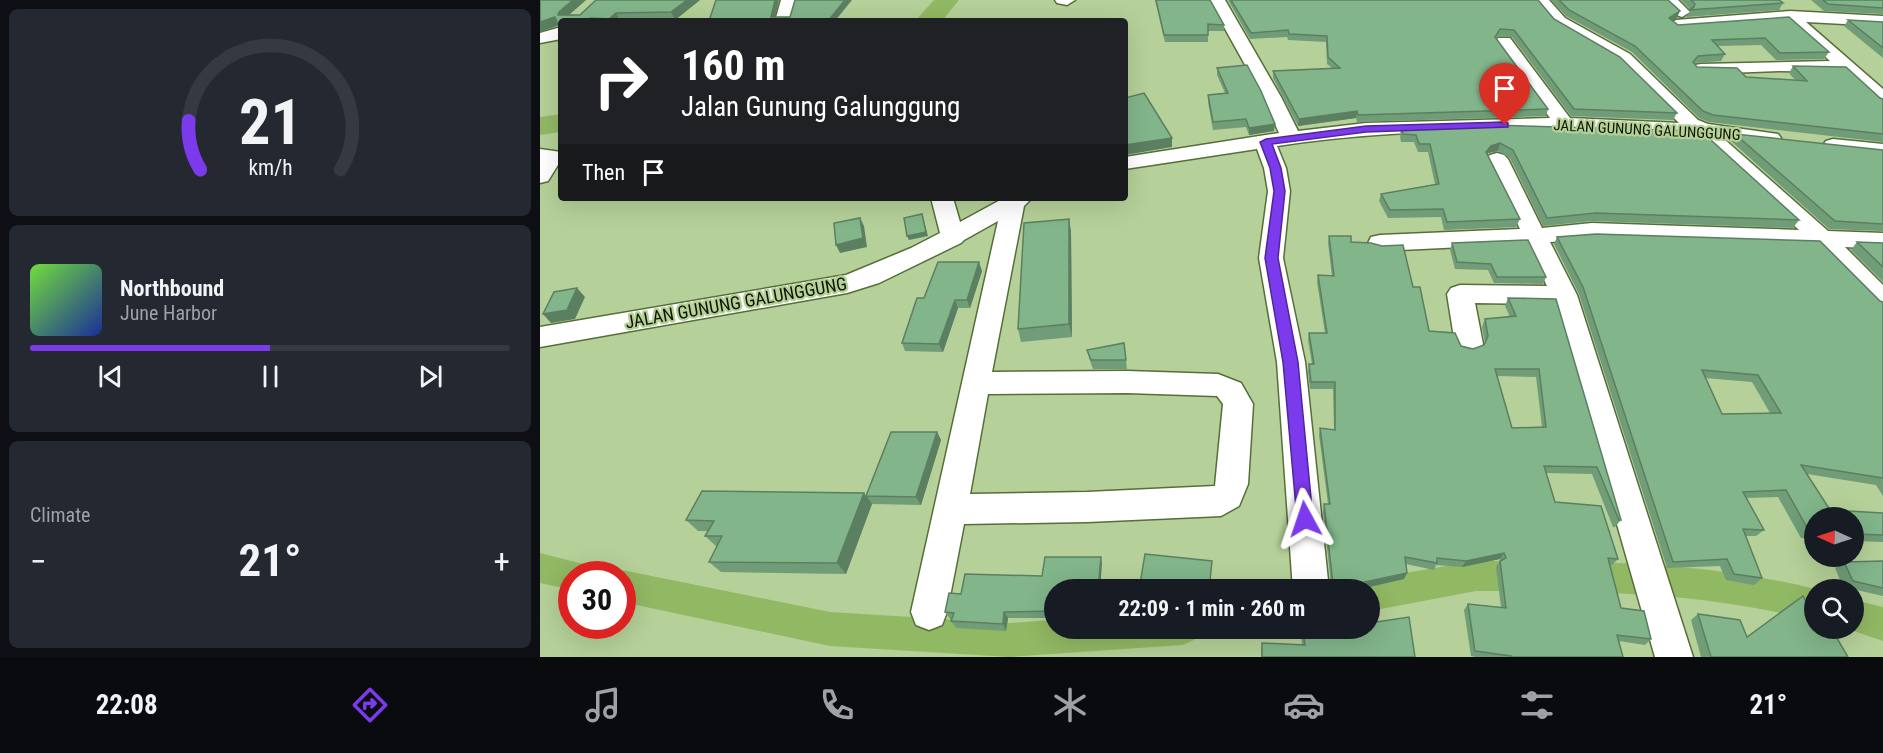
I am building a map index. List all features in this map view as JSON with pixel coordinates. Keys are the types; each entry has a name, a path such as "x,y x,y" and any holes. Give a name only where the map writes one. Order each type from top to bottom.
{"street":[{"path":"784,18 789,0"},
{"path":"1217,0 1272,97 1278,140 1275,168 1279,191 1271,258 1291,362 1310,579"},
{"path":"1541,0 1559,21 1624,58 1691,124 1703,130 1821,238 1883,301"},
{"path":"1669,0 1679,18 1781,8 1883,21"},
{"path":"1781,8 1883,99"},
{"path":"540,38 553,37 558,34"},
{"path":"1504,42 1564,124"},
{"path":"1701,69 1849,67"},
{"name":"JALAN GUNUNG GALUNGGUNG","path":"1128,163 1366,129 1564,124 1703,130 1796,141"},
{"path":"1819,143 1883,150"},
{"path":"540,155 553,156 540,176"},
{"path":"1497,159 1564,295 1674,657"},
{"path":"943,201 953,238"},
{"name":"JALAN GUNUNG GALUNGGUNG","path":"540,337 828,289 870,277 953,238 1015,201"},
{"path":"929,612 976,383 1017,201"},
{"path":"1380,243 1592,231 1883,241"},
{"path":"1469,344 1458,295 1564,295"},
{"path":"951,509 1087,507 1221,501 1232,484 1238,404 1235,394 1229,388 1218,384 1127,382 976,383"}],"building":[{"path":"540,0 573,0 558,15 580,15 596,0 687,0 671,12 616,13 610,18 558,18 558,24 555,17 540,22"},
{"path":"716,0 775,0 771,17 790,17 795,0 845,0 830,18 710,18"},
{"path":"1156,0 1210,0 1224,25 1208,24 1208,35 1164,35"},
{"path":"1231,0 1538,0 1554,19 1620,57 1677,113 1574,109 1514,30 1500,29 1495,37 1548,109 1358,115 1357,111 1299,119 1273,71 1340,68 1328,57 1327,36 1289,34 1288,30 1251,33"},
{"path":"1559,0 1668,0 1680,11 1669,18 1678,25 1789,17 1829,52 1780,53 1765,38 1712,40 1725,54 1698,56 1693,62 1697,67 1737,68 1746,77 1807,81 1793,66 1846,67 1883,99 1883,134 1713,115 1703,111 1635,46 1569,10"},
{"path":"1691,0 1779,0 1783,3 1689,10 1695,4"},
{"path":"1823,0 1883,0 1883,8 1828,4"},
{"path":"1848,20 1883,22 1883,48"},
{"path":"1247,65 1275,124 1249,128 1246,119 1213,122 1208,95 1228,93 1217,68"},
{"path":"1144,93 1172,138 1128,145 1128,97"},
{"path":"1489,125 1701,131 1799,220 1596,213 1547,218 1513,150 1500,143 1491,146 1486,152 1520,219 1447,222 1443,209 1390,210 1381,194 1439,184 1430,144 1419,144 1416,135 1403,134 1401,128"},
{"path":"1735,134 1883,150 1883,224 1835,221"},
{"path":"922,214 926,232 907,236 904,218"},
{"path":"860,218 863,238 836,245 834,223"},
{"path":"1069,219 1069,324 1018,329 1024,223"},
{"path":"1596,234 1820,241 1883,302 1883,478 1801,465 1828,507 1804,507 1804,522 1786,490 1743,492 1764,530 1743,529 1762,578 1734,574 1727,559 1673,562 1583,287 1557,237","holes":["1702,370 1758,375 1781,413 1722,414"]},
{"path":"1329,236 1351,236 1351,242 1382,246 1403,245 1413,287 1420,287 1429,331 1455,333 1461,346 1473,349 1484,345 1488,336 1485,319 1516,316 1508,298 1556,299 1621,520 1619,520 1597,467 1544,466 1555,502 1601,506 1618,559 1608,558 1621,608 1644,611 1651,639 1617,635 1623,657 1511,657 1475,651 1468,604 1506,608 1500,561 1506,558 1504,553 1466,561 1437,558 1437,563 1405,557 1407,573 1379,579 1332,579 1324,504 1330,504 1320,428 1335,430 1335,382 1311,382 1309,364 1314,364 1309,333 1327,333 1318,275 1334,276","holes":["1495,369 1539,369 1546,427 1512,428"]},
{"path":"1528,240 1546,277 1497,277 1491,264 1457,262 1452,243"},
{"path":"1857,242 1883,243 1883,267"},
{"path":"938,262 979,262 967,300 955,300 939,344 902,343 917,298 924,298"},
{"path":"577,288 567,310 543,314 554,292"},
{"path":"1124,343 1126,360 1091,360 1087,350"},
{"path":"891,432 937,432 916,497 866,496"},
{"path":"702,491 864,493 837,563 709,562 722,536 705,536 714,521 686,520"},
{"path":"1864,512 1883,513 1883,535 1864,534"},
{"path":"1145,554 1212,561 1210,579 1141,579"},
{"path":"1045,557 1101,557 1099,579 1044,579 1044,611 1004,612 1003,624 951,621 954,613 945,612 949,593 961,594 965,574 1042,576"},
{"path":"1864,561 1883,561 1883,588 1864,584 1864,579 1852,579 1846,567 1864,567"},
{"path":"1803,596 1804,639 1837,639 1848,657 1711,657 1698,614 1740,620 1747,637"},
{"path":"1409,617 1415,657 1262,657 1262,643 1305,645 1304,639 1380,639 1380,621"}],"waterway":[{"path":"931,18 947,0"},
{"path":"540,126 558,123"},
{"path":"540,568 558,572"},
{"path":"1380,593 1476,576 1530,576"},
{"path":"1580,577 1639,579 1728,587 1804,602"},
{"path":"636,589 830,629 1009,640 1044,638"},
{"path":"1864,619 1883,624"}],"route":[{"path":"1305,519 1291,362 1271,258 1279,191 1275,168 1266,142 1328,132 1366,129 1505,125"}]}
